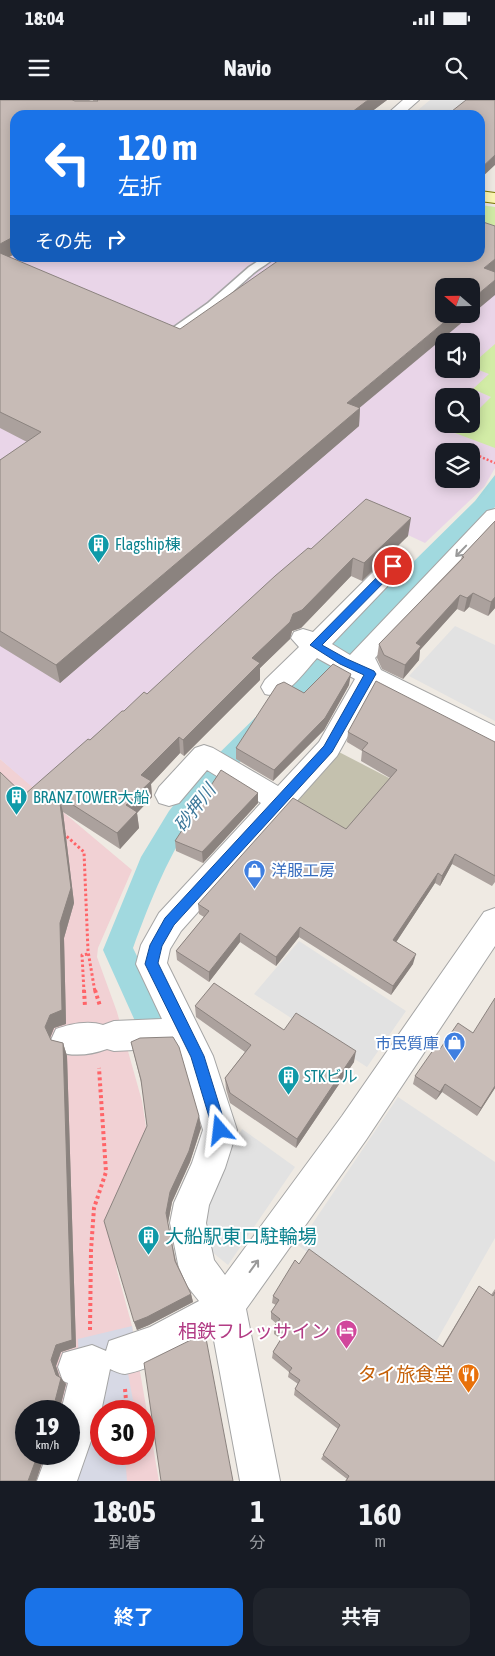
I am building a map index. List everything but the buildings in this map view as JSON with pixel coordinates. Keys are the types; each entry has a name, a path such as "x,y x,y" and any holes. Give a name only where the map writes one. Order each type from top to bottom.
{"street":[{"path":"399,110 412,100"},
{"path":"370,674 362,656 495,516"},
{"path":"274,687 321,649 393,566"},
{"path":"321,649 495,738"},
{"path":"260,1481 213,1314 197,1269 188,1223 192,1203 208,1168 220,1130 197,1056 151,964 156,945 170,922 328,749 370,674"},
{"path":"169,795 204,755 280,801"},
{"path":"80,1415 108,1358 213,1314 354,1128 495,921"},
{"path":"100,1042 186,1033"},
{"path":"57,1481 63,1465"}],"lane":[{"path":"178,329 212,305 252,268 262,262"}],"path":[{"path":"480,456 495,463"},
{"path":"56,827 84,852 90,962 100,1042 106,1172 94,1208 91,1250 108,1358"}],"shaded area":[{"path":"430,100 474,100 462,110 418,110"},
{"path":"0,175 10,179 10,262 485,262 485,206 495,207 495,468 484,487 425,543 361,513 39,793 0,759"},
{"path":"455,626 495,645 495,721 409,676"},
{"path":"337,751 393,780 348,832 293,801"},
{"path":"0,759 132,870 98,948 97,957 117,1012 142,1101 147,1134 113,1240 117,1271 132,1326 145,1400 90,1400 90,1465 155,1465 155,1458 159,1481 0,1481"},
{"path":"299,941 406,1011 367,1067 254,994"},
{"path":"398,1097 495,1162 495,1238 433,1347 298,1245"},
{"path":"242,1129 295,1167 228,1265 206,1247 197,1205"},
{"path":"132,1326 138,1363 127,1368 133,1400 90,1400 90,1465 126,1465 127,1481 39,1481 46,1465 80,1465 80,1400 71,1400 79,1369 78,1339"}],"green space":[{"path":"485,206 495,207 495,238 485,235"},
{"path":"495,344 495,448 455,433 480,433 480,408 491,397 480,392 480,388 474,388 489,374 480,370 480,357"}],"water":[{"name":"砂押川","path":"495,475 495,507 364,641 241,761 212,794 188,827 162,877 133,948 168,1019 135,1021 103,950 141,857 169,811 198,774 475,501"}],"place":[{"name":"Flagship棟","path":"99,563"},
{"name":"BRANZ TOWER大船","path":"17,816"},
{"name":"洋服工房","path":"255,889"},
{"name":"市民質庫","path":"455,1062"},
{"name":"STKビル","path":"288,1095"},
{"name":"大船駅東口駐輪場","path":"149,1255"},
{"name":"相鉄フレッサイン","path":"346,1350"},
{"name":"タイ旅食堂","path":"469,1393"}],"route":[{"path":"220,1130 197,1056 151,964 156,945 170,922 328,749 370,674 343,662 316,645 393,566"}]}
